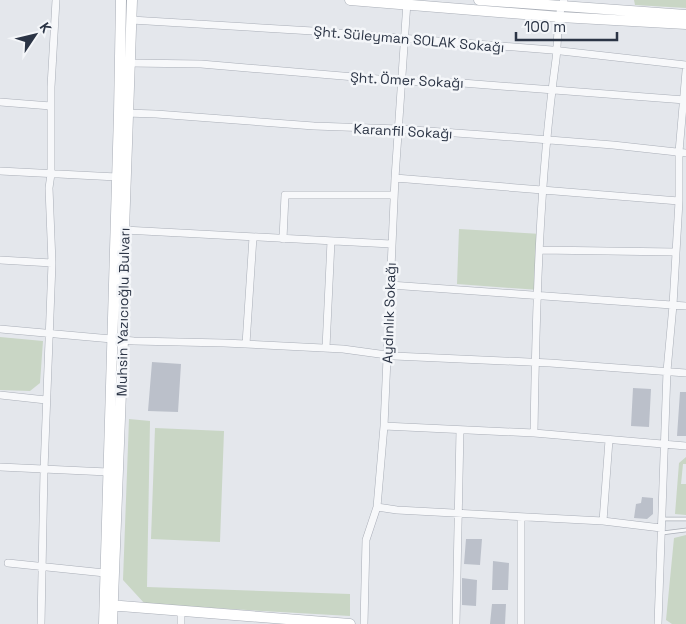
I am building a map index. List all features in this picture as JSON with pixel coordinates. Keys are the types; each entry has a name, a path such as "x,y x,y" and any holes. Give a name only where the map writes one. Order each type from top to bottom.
{"main road":[{"name":"Muhsin Yazıcıoğlu Bulvarı","path":"104,624 109,605 123,340 124,113 121,0"},
{"name":"Muhsin Yazıcıoğlu Bulvarı","path":"112,624 104,572 117,177 130,63 132,0"},
{"path":"350,0 686,15"},
{"path":"485,0 686,24"},
{"path":"109,605 181,611 260,621 350,624"}],"street":[{"path":"41,624 48,333 52,263 49,188 56,0"},
{"name":"Aydınlık Sokağı","path":"364,624 366,540 377,507 384,426 391,244 407,2"},
{"path":"534,433 538,295 546,140 562,8"},
{"name":"Şht. Süleyman SOLAK Sokağı","path":"131,20 323,32 557,51 686,65"},
{"name":"Şht. Ömer Sokağı","path":"130,63 201,64 402,81 685,100"},
{"path":"658,624 667,371 683,153 686,71"},
{"path":"0,102 51,106"},
{"name":"Karanfil Sokağı","path":"124,113 314,126 399,129 683,153"},
{"path":"0,171 117,177"},
{"path":"395,178 679,201"},
{"path":"283,239 285,195 394,195"},
{"path":"124,230 391,244"},
{"path":"246,344 253,237"},
{"path":"326,348 331,241"},
{"path":"540,250 675,252"},
{"path":"0,260 52,263"},
{"path":"390,285 686,306"},
{"path":"0,329 123,340 326,348 388,354 686,373"},
{"path":"0,395 46,400"},
{"path":"384,426 534,433 686,446"},
{"path":"456,624 460,430"},
{"path":"603,521 609,440"},
{"path":"0,467 108,472"},
{"path":"377,507 457,514 603,521 661,530"},
{"path":"521,517 521,624"},
{"path":"8,563 104,572"},
{"path":"181,611 181,624"}],"lane":[{"path":"662,519 686,519"},
{"path":"661,530 686,530"}],"green space":[{"path":"634,0 686,0 686,8 635,5"},
{"path":"459,229 541,234 539,290 457,284"},
{"path":"0,337 43,341 40,383 30,391 0,390"},
{"path":"129,419 150,421 147,587 350,594 350,616 145,604 123,580"},
{"path":"155,428 224,431 220,542 151,539"},
{"path":"686,457 686,464 683,464 681,484 686,484 686,515 675,514 679,463"},
{"path":"686,535 686,624 672,624 666,620 674,538"}],"building":[{"path":"152,362 181,364 178,412 148,411"},
{"path":"633,388 651,389 649,427 631,426"},
{"path":"680,392 686,392 686,436 677,436"},
{"path":"642,497 653,498 653,514 647,519 634,518 636,504 641,503"},
{"path":"466,539 482,539 480,565 464,564"},
{"path":"493,561 509,563 508,590 492,590"},
{"path":"462,578 477,580 476,606 462,605"},
{"path":"492,604 506,604 505,624 490,624"}]}
